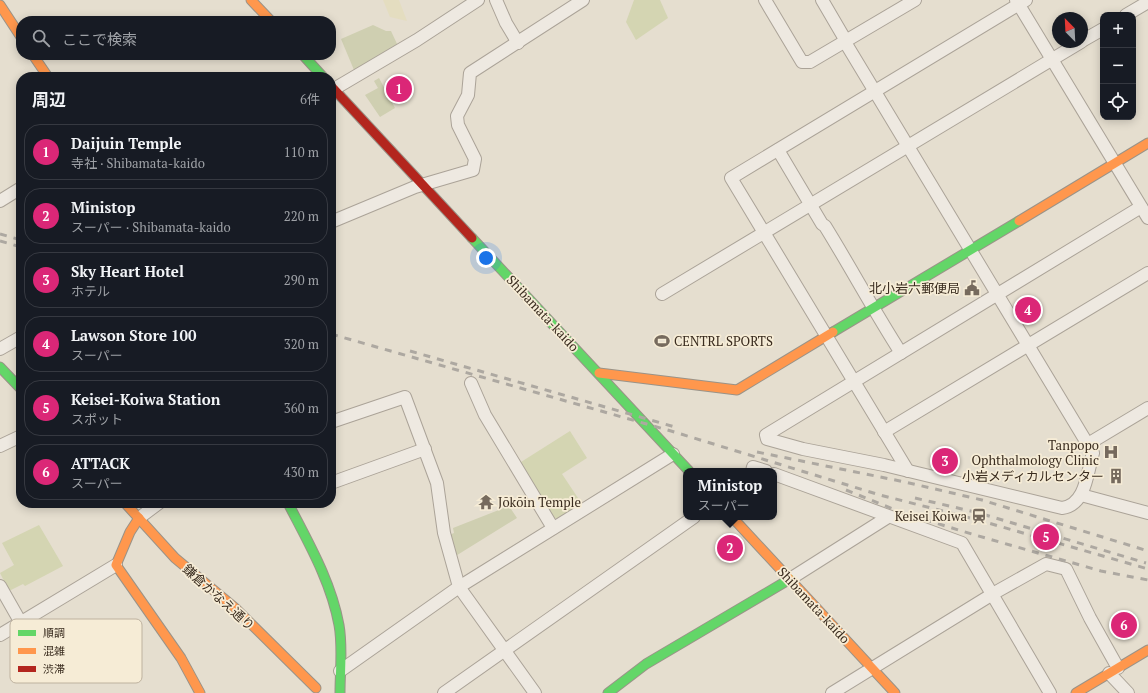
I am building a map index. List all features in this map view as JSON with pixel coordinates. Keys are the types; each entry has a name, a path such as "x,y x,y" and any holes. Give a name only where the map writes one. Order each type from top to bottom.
{"street":[{"path":"251,0 266,16"},
{"path":"336,85 417,40 478,0"},
{"path":"496,0 506,23 518,43"},
{"path":"336,220 423,185 473,170 475,159 458,125 457,116 468,96 470,73 583,0"},
{"path":"765,0 802,62 810,62 915,0"},
{"path":"822,0 907,146 997,295 1027,346 1093,453 1081,496 1071,506 1056,508 908,471 803,449 767,438 766,435 997,295 1141,207"},
{"path":"908,471 731,178 1020,1 1052,60 1148,218"},
{"path":"1131,12 1148,2"},
{"path":"0,5 16,29"},
{"path":"1088,38 1100,31"},
{"path":"662,294 1072,48"},
{"path":"36,60 45,72"},
{"path":"307,60 318,72"},
{"name":"Shibamata-kaido","path":"336,91 686,468"},
{"path":"599,373 738,390 1148,143"},
{"path":"778,150 810,205 840,250 873,309 901,353"},
{"path":"0,201 16,192"},
{"path":"884,432 1148,273"},
{"path":"0,350 16,340"},
{"path":"0,366 16,384"},
{"path":"471,383 485,415 553,528"},
{"path":"336,420 406,397 437,483 444,533 459,587 504,652 535,693"},
{"path":"1088,444 1148,408"},
{"path":"0,446 16,438"},
{"path":"336,481 425,449"},
{"path":"307,693 324,683 459,587 674,454"},
{"path":"777,475 962,543 1050,693"},
{"path":"1081,496 1148,513"},
{"name":"鎌倉かなえ通り","path":"129,508 175,558 236,608 272,646 324,683"},
{"path":"28,619 116,565 130,532 138,518 152,508"},
{"path":"290,508 332,596 339,625 340,693"},
{"path":"608,693 646,664 790,579 888,517"},
{"path":"444,693 690,520"},
{"name":"Shibamata-kaido","path":"735,520 895,693"},
{"path":"832,693 1046,564 1066,569 1114,671 1128,693"},
{"path":"116,565 181,658 200,693"},
{"path":"0,586 19,619"},
{"path":"0,635 10,629"},
{"path":"1076,693 1148,650"}],"shaded area":[{"path":"383,0 399,0 407,21 390,17"}],"green space":[{"path":"634,0 660,0 668,18 636,40 626,22"},
{"path":"373,25 386,31 391,31 398,46 354,70 341,39"},
{"path":"379,78 395,108 380,117 365,95 378,88 374,81"},
{"path":"570,431 587,458 562,474 582,504 558,519 552,517 521,465 521,462"},
{"path":"509,506 517,518 454,557 449,535 454,533 453,528"},
{"path":"39,525 63,566 25,586 23,584 9,591 0,573 14,565 2,543"}],"railway":[{"path":"0,234 16,239"},
{"path":"0,241 16,246"},
{"path":"336,335 671,431 880,495 978,520 1148,569"},
{"path":"410,351 675,427"},
{"path":"757,452 905,482 982,500 1148,551"},
{"path":"846,490 903,513 975,535 1101,571 1148,580"},
{"path":"915,498 979,513 1146,563"}],"traffic: fast":[{"path":"308,60 318,72"},
{"path":"833,332 1019,221"},
{"path":"472,238 686,468"},
{"path":"0,367 16,384"},
{"path":"291,508 325,577 335,609 341,642 340,693"},
{"path":"608,693 646,664 790,579"}],"traffic: slow":[{"path":"251,0 266,16"},
{"path":"0,5 16,29"},
{"path":"36,60 45,72"},
{"path":"1019,221 1148,143"},
{"path":"599,373 737,390 833,332"},
{"path":"130,508 175,558 235,608 316,688"},
{"path":"139,518 130,532 116,565 181,658 200,693"},
{"path":"735,520 895,693"},
{"path":"1076,693 1148,650"}],"traffic: jam":[{"path":"336,91 472,238"}],"place":[{"name":"Daijuin Temple","path":"399,89"},
{"name":"北小岩六郵便局","path":"972,288"},
{"name":"Lawson Store 100","path":"1028,310"},
{"name":"CENTRL SPORTS","path":"662,341"},
{"name":"Tanpopo Ophthalmology Clinic","path":"1111,452"},
{"name":"Sky Heart Hotel","path":"945,461"},
{"name":"小岩メディカルセンター","path":"1116,476"},
{"name":"Jōkōin Temple","path":"486,502"},
{"name":"Keisei Koiwa","path":"979,516"},
{"name":"Keisei-Koiwa Station","path":"1046,537"},
{"name":"Ministop","path":"730,548"},
{"name":"ATTACK","path":"1124,625"}]}
